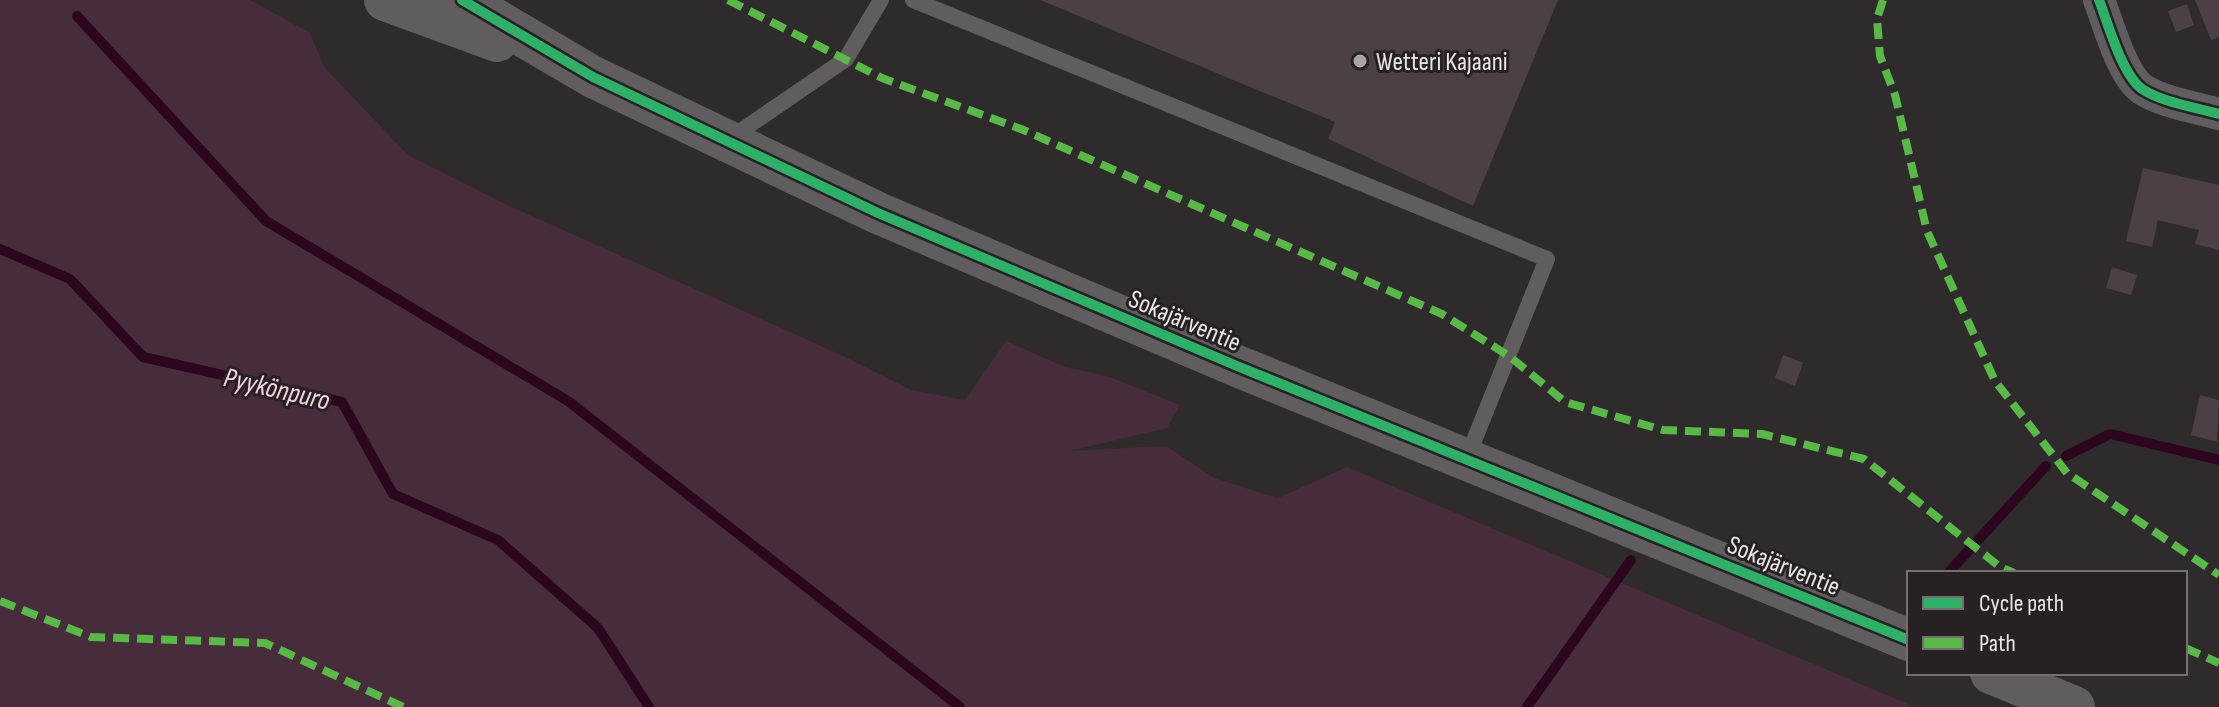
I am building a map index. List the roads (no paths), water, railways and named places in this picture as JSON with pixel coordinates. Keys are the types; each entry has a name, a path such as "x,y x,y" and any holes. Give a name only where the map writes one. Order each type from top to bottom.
{"street":[{"name":"Sokajärventie","path":"385,0 593,77"},
{"name":"Sokajärventie","path":"462,0 593,77 892,219 1237,366 1907,639"},
{"path":"2099,0 2124,65 2139,87 2160,98 2219,114"},
{"path":"1996,675 2074,707"}],"lane":[{"path":"725,141 846,59 881,0"},
{"path":"913,0 1547,259 1467,459"}],"waterway":[{"path":"77,16 266,221 568,401 960,707"},
{"name":"Pyykönpuro","path":"0,249 70,279 143,357 342,402 393,494 498,540 598,628 649,707"},
{"path":"2066,456 2110,434 2219,460"},
{"path":"1950,571 2046,466"},
{"path":"1527,707 1631,560"}],"place":[{"name":"Wetteri Kajaani","path":"1360,61"}]}
